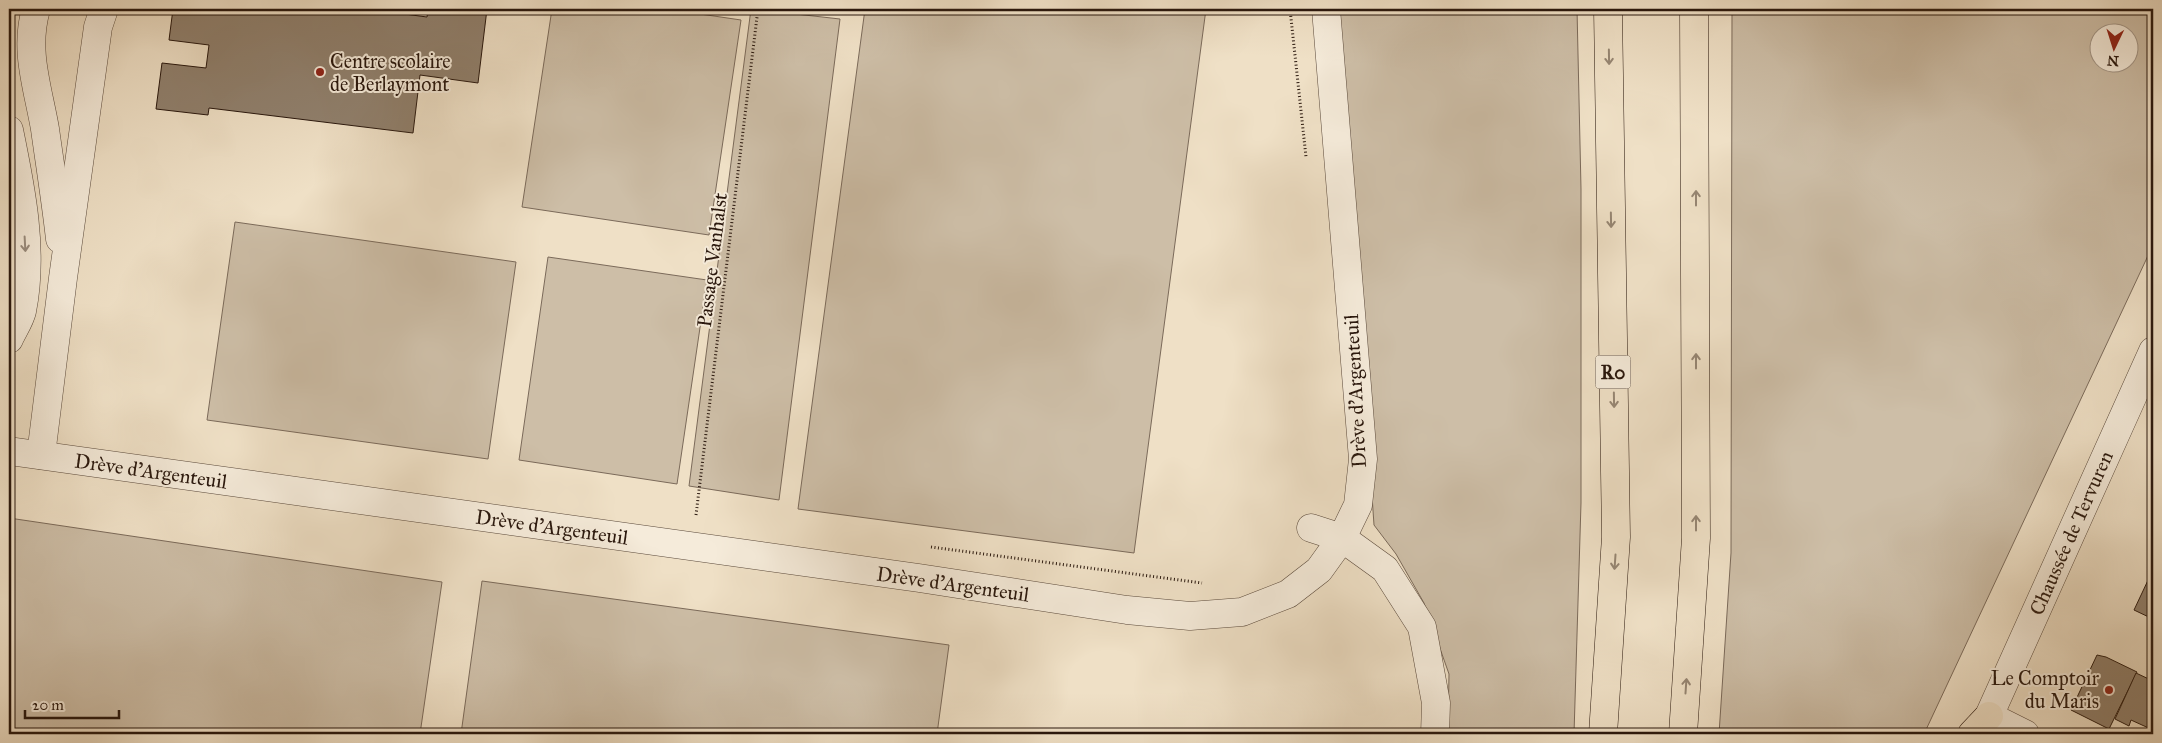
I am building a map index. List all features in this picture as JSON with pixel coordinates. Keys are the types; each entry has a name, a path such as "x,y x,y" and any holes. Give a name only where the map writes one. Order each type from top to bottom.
{"highway":[{"name":"R0","path":"1603,734 1616,537 1608,9"},
{"path":"1682,734 1696,538 1694,9"}],"street":[{"name":"Drève d'Argenteuil","path":"9,451 909,577 1127,610 1190,616 1242,612 1288,594 1319,570 1342,538 1358,505 1363,459 1326,9"},
{"path":"38,12 30,43 33,71 44,128 63,278"},
{"path":"41,455 97,15"},
{"path":"9,130 19,178 25,228 27,275 21,313 9,339"},
{"name":"Chaussée de Tervuren","path":"1981,728 2147,379 2153,351"},
{"path":"1311,528 1342,538 1385,569 1422,627 1436,703 1435,734"},
{"path":"1981,728 2025,734"}],"path":[{"name":"Passage Vanhalst","path":"696,515 758,9"},
{"path":"686,513 706,516"},
{"path":"930,547 1183,582 1210,584"}],"shaded area":[{"path":"552,9 666,9 741,20 709,235 522,207"},
{"path":"751,9 840,19 779,500 689,486"},
{"path":"865,9 1206,9 1134,553 798,509"},
{"path":"1339,9 1577,9 1581,189 1581,503 1574,734 1448,734 1449,674 1424,603 1396,554 1374,525"},
{"path":"1732,9 2153,9 2153,245 1924,734 1719,734 1731,553"},
{"path":"235,222 516,262 488,459 207,420"},
{"path":"548,257 707,280 677,484 519,460"},
{"path":"9,518 442,582 420,734 9,734"},
{"path":"482,581 949,645 937,734 461,734"}],"building":[{"name":"Centre scolaire de Berlaymont","path":"173,9 367,9 427,17 428,9 487,9 478,83 420,75 413,133 209,108 208,115 156,109 162,63 206,68 209,45 169,40"},
{"path":"2150,576 2153,577 2153,619 2134,610"},
{"path":"2097,655 2106,657 2137,672 2109,729 2071,710"},
{"path":"2136,673 2153,681 2153,730 2131,720 2129,726 2115,719"}],"place":[{"name":"Centre scolaire de Berlaymont","path":"320,72"},
{"name":"Le Comptoir du Maris","path":"2109,690"}]}
